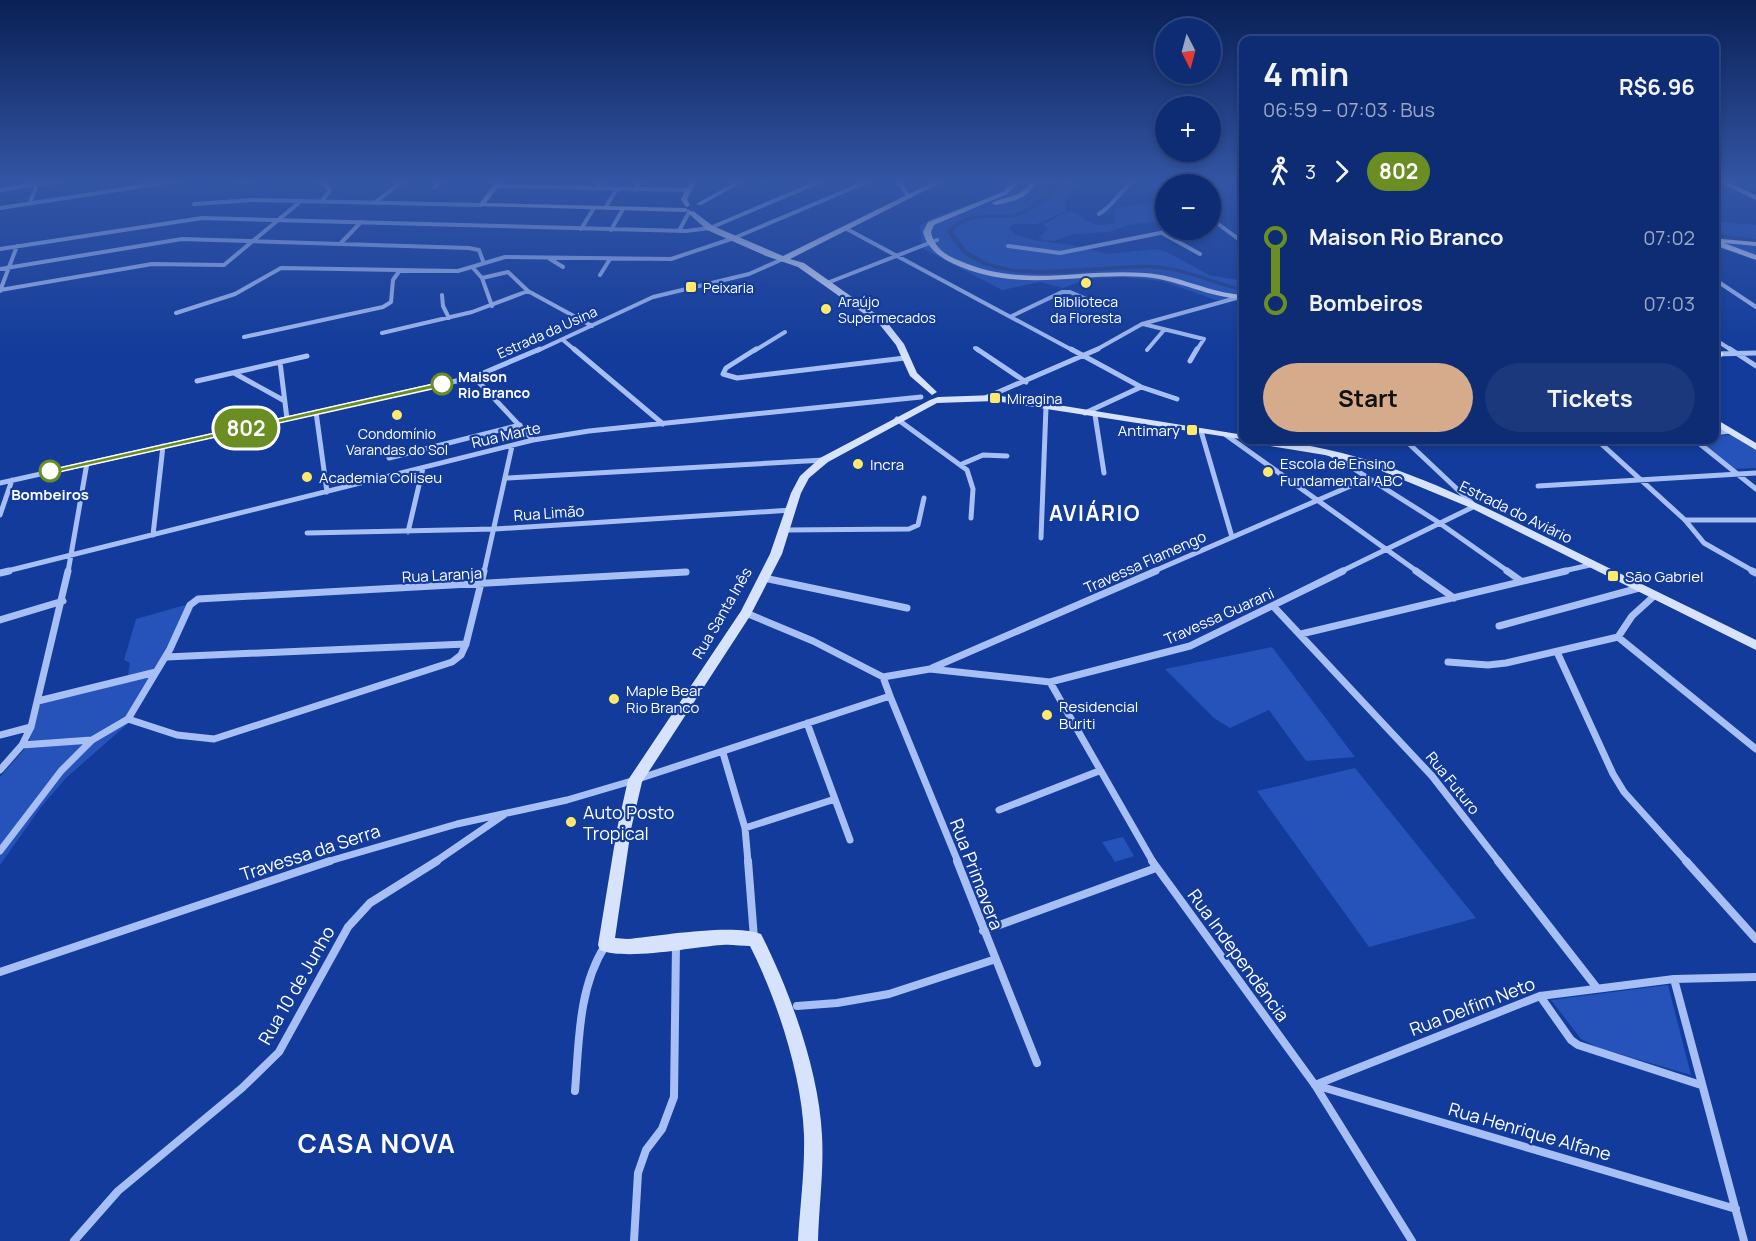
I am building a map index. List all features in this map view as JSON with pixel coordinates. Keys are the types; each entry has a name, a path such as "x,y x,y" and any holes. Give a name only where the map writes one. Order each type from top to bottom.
{"street":[{"path":"0,249 61,239"},
{"path":"17,246 0,290 152,264 224,265 255,239"},
{"path":"340,244 345,239"},
{"path":"177,314 255,285 267,273 281,268 458,271 474,268 483,261 504,257 672,259 732,239"},
{"path":"736,239 805,267"},
{"path":"783,259 822,239"},
{"path":"866,239 1012,316 1082,357 1141,387 1177,399"},
{"path":"1008,246 1059,253 1127,239"},
{"path":"0,269 176,240 476,249 481,252 483,261"},
{"path":"1175,240 1200,254"},
{"path":"827,283 933,241"},
{"path":"933,241 959,259 1003,273 1146,272 1173,277 1222,292 1239,293"},
{"path":"933,241 943,255 958,264 991,276 1039,280 1145,275 1169,279 1209,294 1222,302"},
{"path":"1719,242 1756,246"},
{"path":"1719,243 1756,258"},
{"path":"797,251 795,258 805,267 883,323 900,344 922,397 986,398 1239,437"},
{"path":"547,258 563,267"},
{"path":"600,275 610,259"},
{"name":"Estrada da Usina","path":"0,483 474,377 563,340 653,297 749,274 783,259"},
{"path":"474,268 482,278 492,306"},
{"path":"244,337 383,308 391,302 393,280 400,270"},
{"path":"482,278 508,272 528,291 592,326"},
{"path":"1719,282 1756,307"},
{"path":"381,333 492,306 528,291"},
{"path":"1012,316 1062,292 1070,292 1089,300"},
{"path":"1209,294 1239,293"},
{"path":"442,295 443,306 450,318"},
{"path":"986,398 1082,357 1142,324 1222,302 1239,295"},
{"path":"1142,324 1204,339 1190,361"},
{"path":"1148,350 1164,330"},
{"path":"785,332 726,368 723,374 726,377 737,378 905,358"},
{"path":"563,340 663,424"},
{"path":"1719,342 1756,366"},
{"path":"975,348 1026,382"},
{"path":"1719,356 1756,352"},
{"path":"196,381 307,356"},
{"path":"280,363 286,419"},
{"path":"234,372 283,400"},
{"path":"474,377 533,440"},
{"path":"916,378 935,397"},
{"path":"1090,414 1141,387"},
{"name":"Rua Marte","path":"0,573 533,440 922,397"},
{"name":"Rua Santa Inês","path":"914,411 922,397"},
{"name":"Rua Santa Inês","path":"606,945 635,780 746,613 785,530 805,476 824,460 914,411 935,397"},
{"path":"1041,538 1046,407"},
{"path":"316,412 327,492"},
{"path":"1090,414 1104,472"},
{"path":"897,420 962,464 974,479 971,518"},
{"path":"1719,424 1756,446"},
{"path":"389,458 520,425"},
{"path":"1201,431 1232,537"},
{"path":"1719,432 1730,431"},
{"path":"1226,435 1454,598"},
{"name":"Estrada do Aviário","path":"1277,444 1368,462 1475,506 1590,566 1756,645"},
{"path":"1409,444 1475,506"},
{"path":"1602,444 1685,520 1704,543 1756,573"},
{"path":"1700,444 1756,489"},
{"path":"153,535 163,446"},
{"path":"128,719 195,739 231,735 443,665 461,655 481,586 507,478 512,446"},
{"path":"1326,452 1438,522 1521,581"},
{"path":"962,464 983,455 1007,456"},
{"path":"507,478 824,460"},
{"path":"0,770 22,744 31,727 63,601 87,463"},
{"path":"408,532 423,468"},
{"path":"1538,486 1756,473"},
{"name":"Travessa Flamengo","path":"930,669 1369,478"},
{"path":"0,515 12,480"},
{"path":"785,530 909,529 918,525 924,498"},
{"name":"Travessa Guarani","path":"884,677 930,669 1050,682 1170,653 1274,607 1438,522 1475,506"},
{"name":"Rua Limão","path":"308,533 495,528 792,510"},
{"path":"1685,520 1756,520"},
{"path":"1300,634 1590,566"},
{"name":"Rua Laranja","path":"166,657 190,605 198,599 481,586 686,572"},
{"path":"764,578 907,608"},
{"path":"1499,626 1639,588"},
{"path":"1448,662 1488,665 1557,652 1618,637 1632,616 1654,596"},
{"path":"0,620 63,601"},
{"name":"Rua Futuro","path":"1274,607 1432,776 1597,988"},
{"path":"635,780 723,753 890,696 884,677 813,642 746,613"},
{"path":"1618,637 1756,749"},
{"path":"0,851 42,794 92,740 128,719 166,657 466,644"},
{"path":"1557,652 1613,774 1624,792 1756,939"},
{"path":"38,701 156,672"},
{"name":"Rua Independência","path":"1050,682 1156,868 1247,988 1315,1085 1412,1241"},
{"name":"Rua Primavera","path":"890,696 910,741 993,960 1037,1063"},
{"path":"807,723 850,840"},
{"path":"0,735 31,727"},
{"path":"22,744 92,740"},
{"path":"723,753 745,828 755,939 782,1005 798,1057 810,1109 813,1135 808,1241"},
{"path":"999,810 1099,771"},
{"name":"Travessa da Serra","path":"0,972 353,853 507,812 567,800 635,780"},
{"path":"745,828 835,799"},
{"name":"Rua 10 de Junho","path":"74,1241 118,1191 242,1088 279,1052 348,927 365,909 475,837 507,812"},
{"path":"983,932 1156,868"},
{"path":"575,1091 588,977 596,956 606,945 627,946 725,937 755,939"},
{"path":"634,1241 638,1173 646,1150 662,1129 674,1097 676,940"},
{"path":"797,1006 837,1003 889,994 993,960"},
{"name":"Rua Delfim Neto","path":"1315,1085 1540,996 1674,979 1756,977"},
{"path":"1674,979 1744,1241"},
{"path":"1540,996 1571,1040 1578,1045 1701,1085"},
{"name":"Rua Henrique Alfane","path":"1315,1085 1736,1209"}],"shaded area":[{"path":"921,239 1031,239 1108,254 1155,249 1167,252 1209,275 1239,280 1239,301 1216,300 1162,281 1124,277 1087,279 1063,288 1040,282 1002,290 922,248"},
{"path":"1038,239 1060,239 1054,241"},
{"path":"1719,239 1756,239 1756,255 1740,249 1719,251"},
{"path":"1731,435 1756,450 1756,468 1734,469 1703,444 1719,444 1719,436"},
{"path":"196,602 170,657 157,674 132,720 66,778 41,807 0,865 0,777 28,745 40,703 127,681 130,663 124,660 136,619"},
{"path":"1272,647 1355,757 1306,761 1269,710 1230,728 1214,718 1165,669"},
{"path":"1355,768 1476,918 1369,947 1257,791"},
{"path":"1123,837 1134,856 1115,862 1102,842"},
{"path":"1668,985 1691,1075 1599,1048 1581,1039 1551,1000"}],"waterway":[{"path":"956,239 966,252 988,264 1014,270 1044,272 1158,267 1178,270 1238,288"},
{"path":"1741,239 1756,241"}],"bus line":[{"name":"802","path":"50,471 442,384"}],"place":[{"name":"Biblioteca da Floresta","path":"1086,283"},
{"name":"Peixaria","path":"691,287"},
{"name":"Araújo Supermecados","path":"826,309"},
{"name":"Maison Rio Branco","path":"442,384"},
{"name":"Miragina","path":"995,398"},
{"name":"Condomínio Varandas do Sol","path":"397,415"},
{"name":"Antimary","path":"1192,430"},
{"name":"Incra","path":"858,464"},
{"name":"Bombeiros","path":"50,471"},
{"name":"Escola de Ensino Fundamental ABC","path":"1268,472"},
{"name":"Academia Coliseu","path":"307,477"},
{"name":"São Gabriel","path":"1613,576"},
{"name":"Maple Bear Rio Branco","path":"614,699"},
{"name":"Residencial Buriti","path":"1047,715"},
{"name":"Auto Posto Tropical","path":"571,822"}],"district":[{"name":"AVIÁRIO","path":"1095,513"},
{"name":"CASA NOVA","path":"377,1143"}]}
